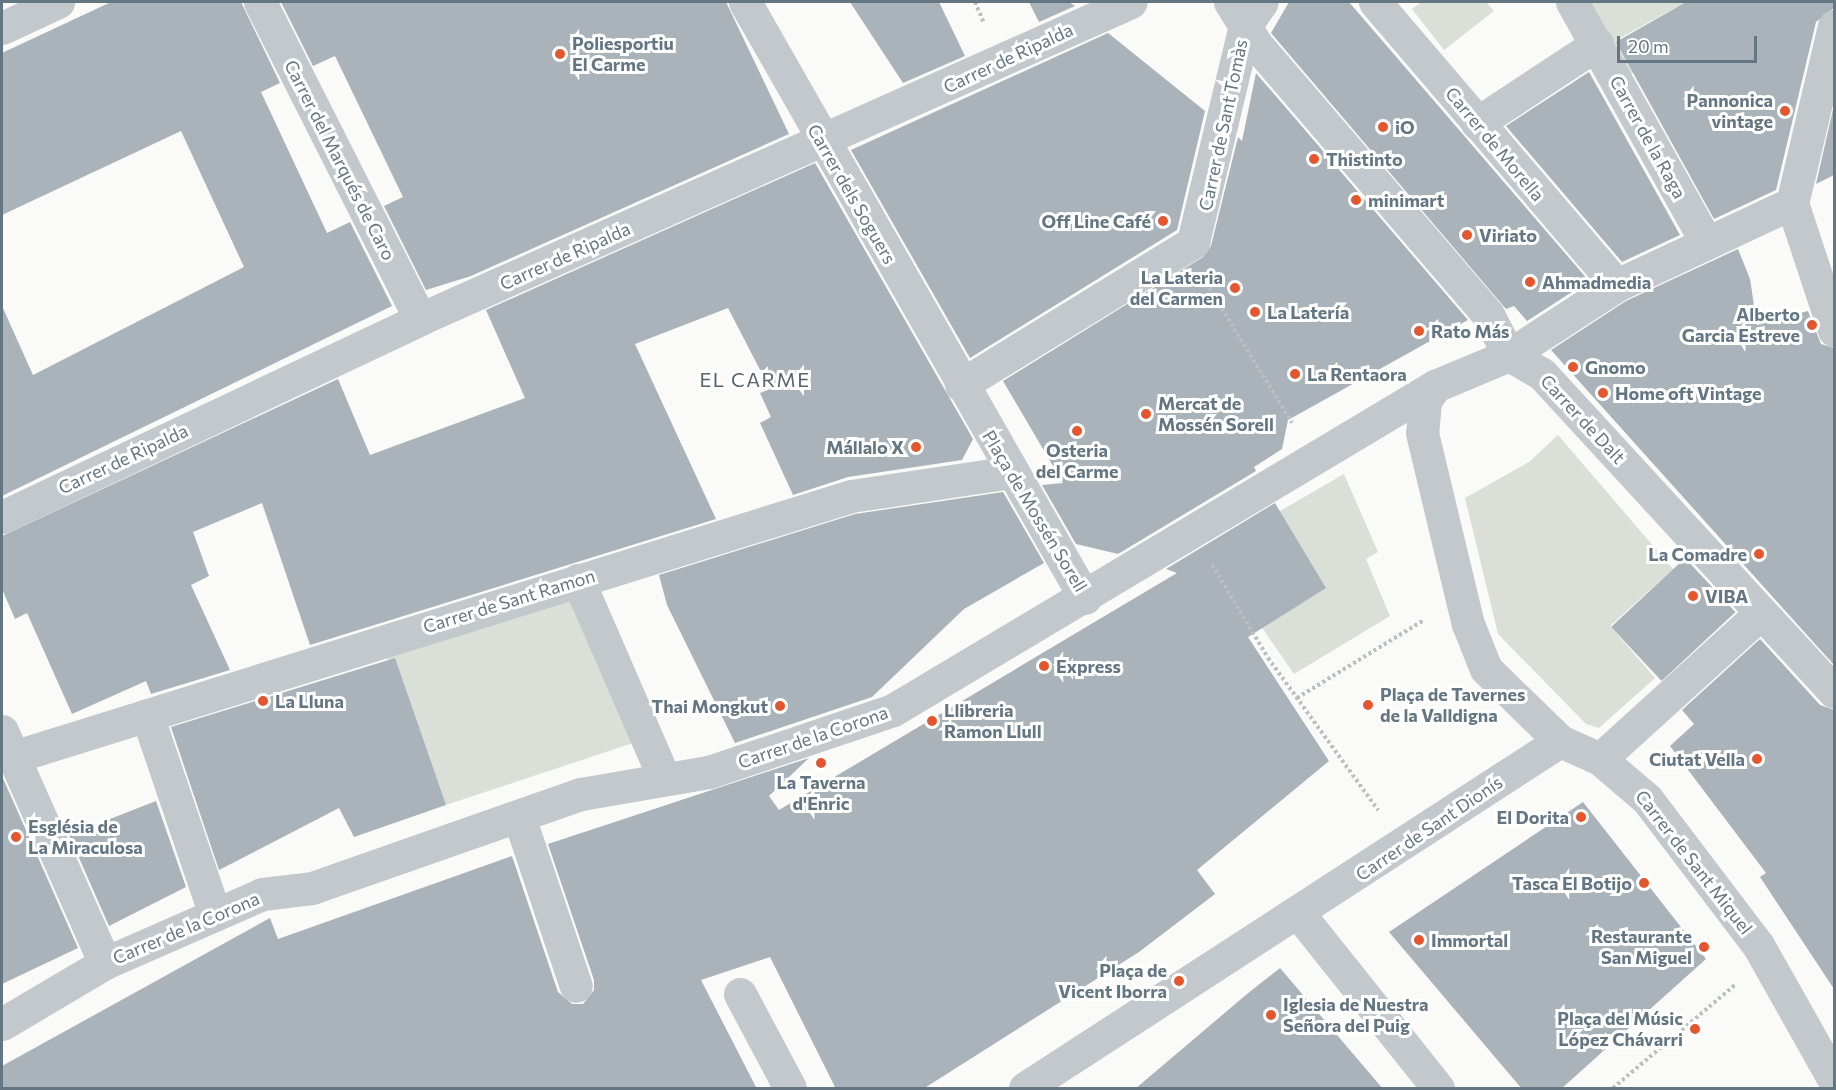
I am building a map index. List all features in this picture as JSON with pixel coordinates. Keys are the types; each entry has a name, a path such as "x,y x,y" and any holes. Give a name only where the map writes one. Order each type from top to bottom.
{"street":[{"path":"2,28 58,2"},
{"name":"Carrer del Marqués de Caro","path":"260,2 420,319"},
{"name":"Carrer dels Soguers","path":"745,2 822,143 961,385"},
{"name":"Carrer de Ripalda","path":"2,517 420,319 822,143 1131,2"},
{"name":"Carrer de la Raga","path":"1572,2 1706,242"},
{"name":"Carrer de Morella","path":"1380,3 1477,123 1617,285"},
{"path":"1245,10 1488,315 1509,355"},
{"name":"Carrer de Sant Tomàs","path":"1193,262 1245,10"},
{"path":"1834,26 1792,203 1834,330"},
{"path":"1477,123 1597,44"},
{"name":"Plaça de Mossén Sorell","path":"961,385 1085,598 1435,386 1509,355 1617,285 1792,203"},
{"path":"961,385 1193,262"},
{"name":"Carrer de Dalt","path":"1509,355 1542,374 1759,615 1834,692"},
{"name":"Carrer de Sant Miquel","path":"1435,386 1425,401 1422,433 1476,649 1486,669 1560,741 1600,759 1633,784 1710,876 1758,945 1834,1080"},
{"name":"Carrer de Sant Ramon","path":"7,744 147,715 851,496 1011,472"},
{"path":"578,580 664,778"},
{"name":"Carrer de la Corona","path":"2,1024 105,963 262,894 312,888 581,794 750,760 892,710 1085,598"},
{"path":"1600,759 1759,615"},
{"path":"147,715 215,915"},
{"name":"Carrer de Sant Dionís","path":"1299,914 1560,741"},
{"path":"7,744 105,963"},
{"path":"519,817 576,986"},
{"path":"1025,1089 1299,914 1438,1089"},
{"path":"740,994 790,1089"}],"path":[{"path":"1193,262 1297,431"},
{"path":"1209,559 1297,698 1382,816"},
{"path":"1297,698 1427,618"},
{"path":"1613,1089 1737,983"}],"shaded area":[{"path":"1422,2 1486,2 1494,11 1444,50 1412,9"},
{"path":"1579,2 1686,2 1620,38 1637,72 1621,78"},
{"path":"1558,435 1673,569 1610,626 1655,678 1599,728 1586,724 1498,634 1465,498 1529,462"},
{"path":"1344,474 1378,552 1366,559 1390,616 1294,674 1256,619 1280,511"},
{"path":"569,594 639,741 446,805 385,653"}],"building":[{"path":"111,2 241,2 280,83 261,92 327,233 350,222 392,306 2,496 2,306 33,375 244,267 181,131 2,215 2,53"},
{"path":"281,2 726,2 789,134 471,276 426,290 384,206 403,197 335,56 313,66"},
{"path":"850,2 939,2 965,56 903,83"},
{"path":"1029,2 1069,2 1075,6 1039,22"},
{"path":"1289,2 1349,2 1589,281 1527,321 1514,306 1506,309 1271,33"},
{"path":"1686,2 1834,2 1834,8 1816,22 1776,190 1714,219 1616,42"},
{"path":"1108,33 1205,111 1177,230 970,358 851,150"},
{"path":"1589,72 1680,235 1622,262 1506,126"},
{"path":"1256,73 1468,320 1288,420 1282,449 1254,467 1256,471 1118,554 1076,544 1042,485 1063,483 1003,381 1203,257 1211,246 1238,137 1242,141"},
{"path":"1834,105 1834,175 1816,184"},
{"path":"815,163 973,439 962,460 848,477 793,495 760,423 771,417 760,393 770,389 728,308 635,344 716,519 310,645 262,503 193,532 209,576 191,585 230,670 151,694 146,681 72,714 27,613 15,619 2,589 2,536 338,379 370,455 525,398 486,310"},
{"path":"1738,249 1750,279 1757,325 1808,311 1821,344 1834,348 1834,665 1551,350 1626,301"},
{"path":"1003,492 1044,563 964,609 872,697 735,743 667,605 659,575 855,514"},
{"path":"1275,503 1326,588 1248,637 1329,761 1197,870 1215,894 1139,952 923,1089 836,1089 770,957 701,980 757,1089 2,1089 2,1066 270,918 278,939 512,856 558,992 572,1004 583,1004 594,990 594,980 548,844 809,758 769,796 779,810 1177,573 1166,569"},
{"path":"1685,558 1735,612 1662,681 1611,627"},
{"name":"Ciutat Vella","path":"1760,639 1820,705 1834,710 1834,989 1760,877 1766,873 1670,746 1694,724 1682,710"},
{"path":"395,658 446,805 354,837 339,808 219,870 171,727"},
{"name":"Església de La Miraculosa","path":"2,776 78,948 2,984"},
{"path":"156,801 186,887 109,926 69,835"},
{"path":"1583,802 1706,959 1561,1089 1522,1089 1389,932"},
{"name":"Iglesia de Nuestra Señora del Puig","path":"1280,968 1383,1089 1135,1089 1247,994"}],"place":[{"name":"Poliesportiu El Carme","path":"560,54"},
{"name":"Pannonica vintage","path":"1785,111"},
{"name":"iO","path":"1383,127"},
{"name":"Thistinto","path":"1314,159"},
{"name":"minimart","path":"1356,200"},
{"name":"Off Line Café","path":"1163,221"},
{"name":"Viriato","path":"1467,235"},
{"name":"Ahmadmedia","path":"1530,282"},
{"name":"La Lateria del Carmen","path":"1235,288"},
{"name":"La Latería","path":"1255,312"},
{"name":"Alberto Garcia Estreve","path":"1812,325"},
{"name":"Rato Más","path":"1419,331"},
{"name":"Gnomo","path":"1573,367"},
{"name":"La Rentaora","path":"1295,374"},
{"name":"Home oft Vintage","path":"1603,393"},
{"name":"Mercat de Mossén Sorell","path":"1146,414"},
{"name":"Osteria del Carme","path":"1077,431"},
{"name":"Mállalo X","path":"916,447"},
{"name":"La Comadre","path":"1759,554"},
{"name":"VIBA","path":"1693,596"},
{"name":"Express","path":"1044,666"},
{"name":"La Lluna","path":"263,701"},
{"name":"Plaça de Tavernes de la Valldigna","path":"1368,705"},
{"name":"Thai Mongkut","path":"780,706"},
{"name":"Llibreria Ramon Llull","path":"932,721"},
{"name":"Ciutat Vella","path":"1757,759"},
{"name":"La Taverna d'Enric","path":"821,763"},
{"name":"El Dorita","path":"1581,817"},
{"name":"Església de La Miraculosa","path":"16,837"},
{"name":"Tasca El Botijo","path":"1644,883"},
{"name":"Immortal","path":"1419,940"},
{"name":"Restaurante San Miguel","path":"1704,947"},
{"name":"Plaça de Vicent Iborra","path":"1179,981"},
{"name":"Iglesia de Nuestra Señora del Puig","path":"1271,1015"},
{"name":"Plaça del Músic López Chávarri","path":"1695,1029"}],"district":[{"name":"EL CARME","path":"755,379"}]}
